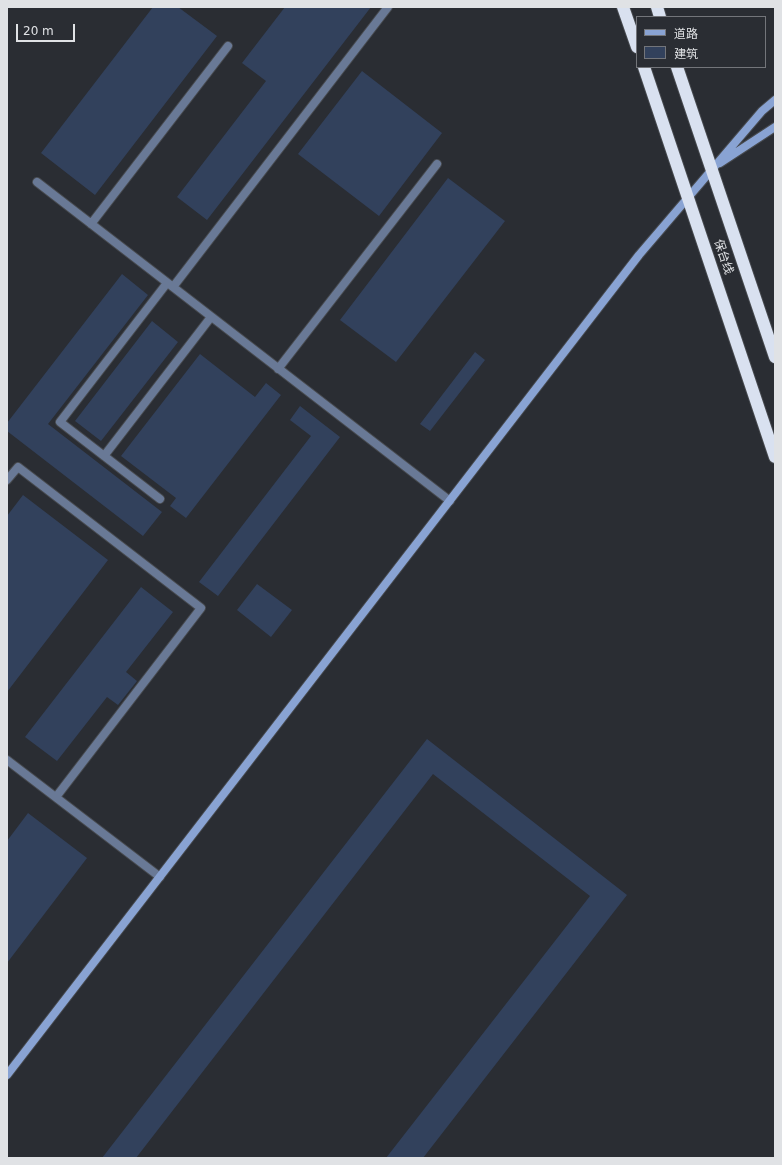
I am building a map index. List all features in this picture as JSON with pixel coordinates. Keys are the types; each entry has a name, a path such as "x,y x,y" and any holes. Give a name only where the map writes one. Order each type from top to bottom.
{"highway":[{"path":"623,7 636,44"},
{"name":"保台线","path":"644,68 775,456"},
{"name":"保台线","path":"677,68 775,357"}],"street":[{"path":"7,1075 639,255 711,168 762,111 775,100"},
{"path":"711,168 775,127"}],"lane":[{"path":"160,499 60,422 170,285 388,7"},
{"path":"91,224 228,46"},
{"path":"278,369 437,164"},
{"path":"37,182 450,500"},
{"path":"104,456 211,316"},
{"path":"7,480 18,467 201,608 56,797"},
{"path":"7,760 160,877"}],"building":[{"path":"153,7 178,7 217,36 95,195 41,153"},
{"path":"285,7 371,7 207,220 177,197 266,81 242,63"},
{"path":"362,71 442,133 379,216 298,154"},
{"path":"448,178 505,221 396,362 340,320"},
{"path":"122,274 148,295 48,424 162,512 143,536 7,431 7,423"},
{"path":"152,321 178,342 101,441 75,421"},
{"path":"475,352 485,360 430,431 420,424"},
{"path":"200,354 255,397 266,383 281,395 186,518 170,506 176,498 121,456"},
{"path":"300,406 340,437 218,596 199,582 311,436 290,420"},
{"path":"23,495 108,560 7,692 7,516"},
{"path":"257,584 292,610 271,637 237,610"},
{"path":"141,587 173,612 126,672 137,681 118,705 107,697 57,761 25,737"},
{"path":"427,739 627,895 423,1158 386,1158 590,896 433,774 136,1158 102,1158"},
{"path":"28,813 87,858 7,963 7,841"}]}
